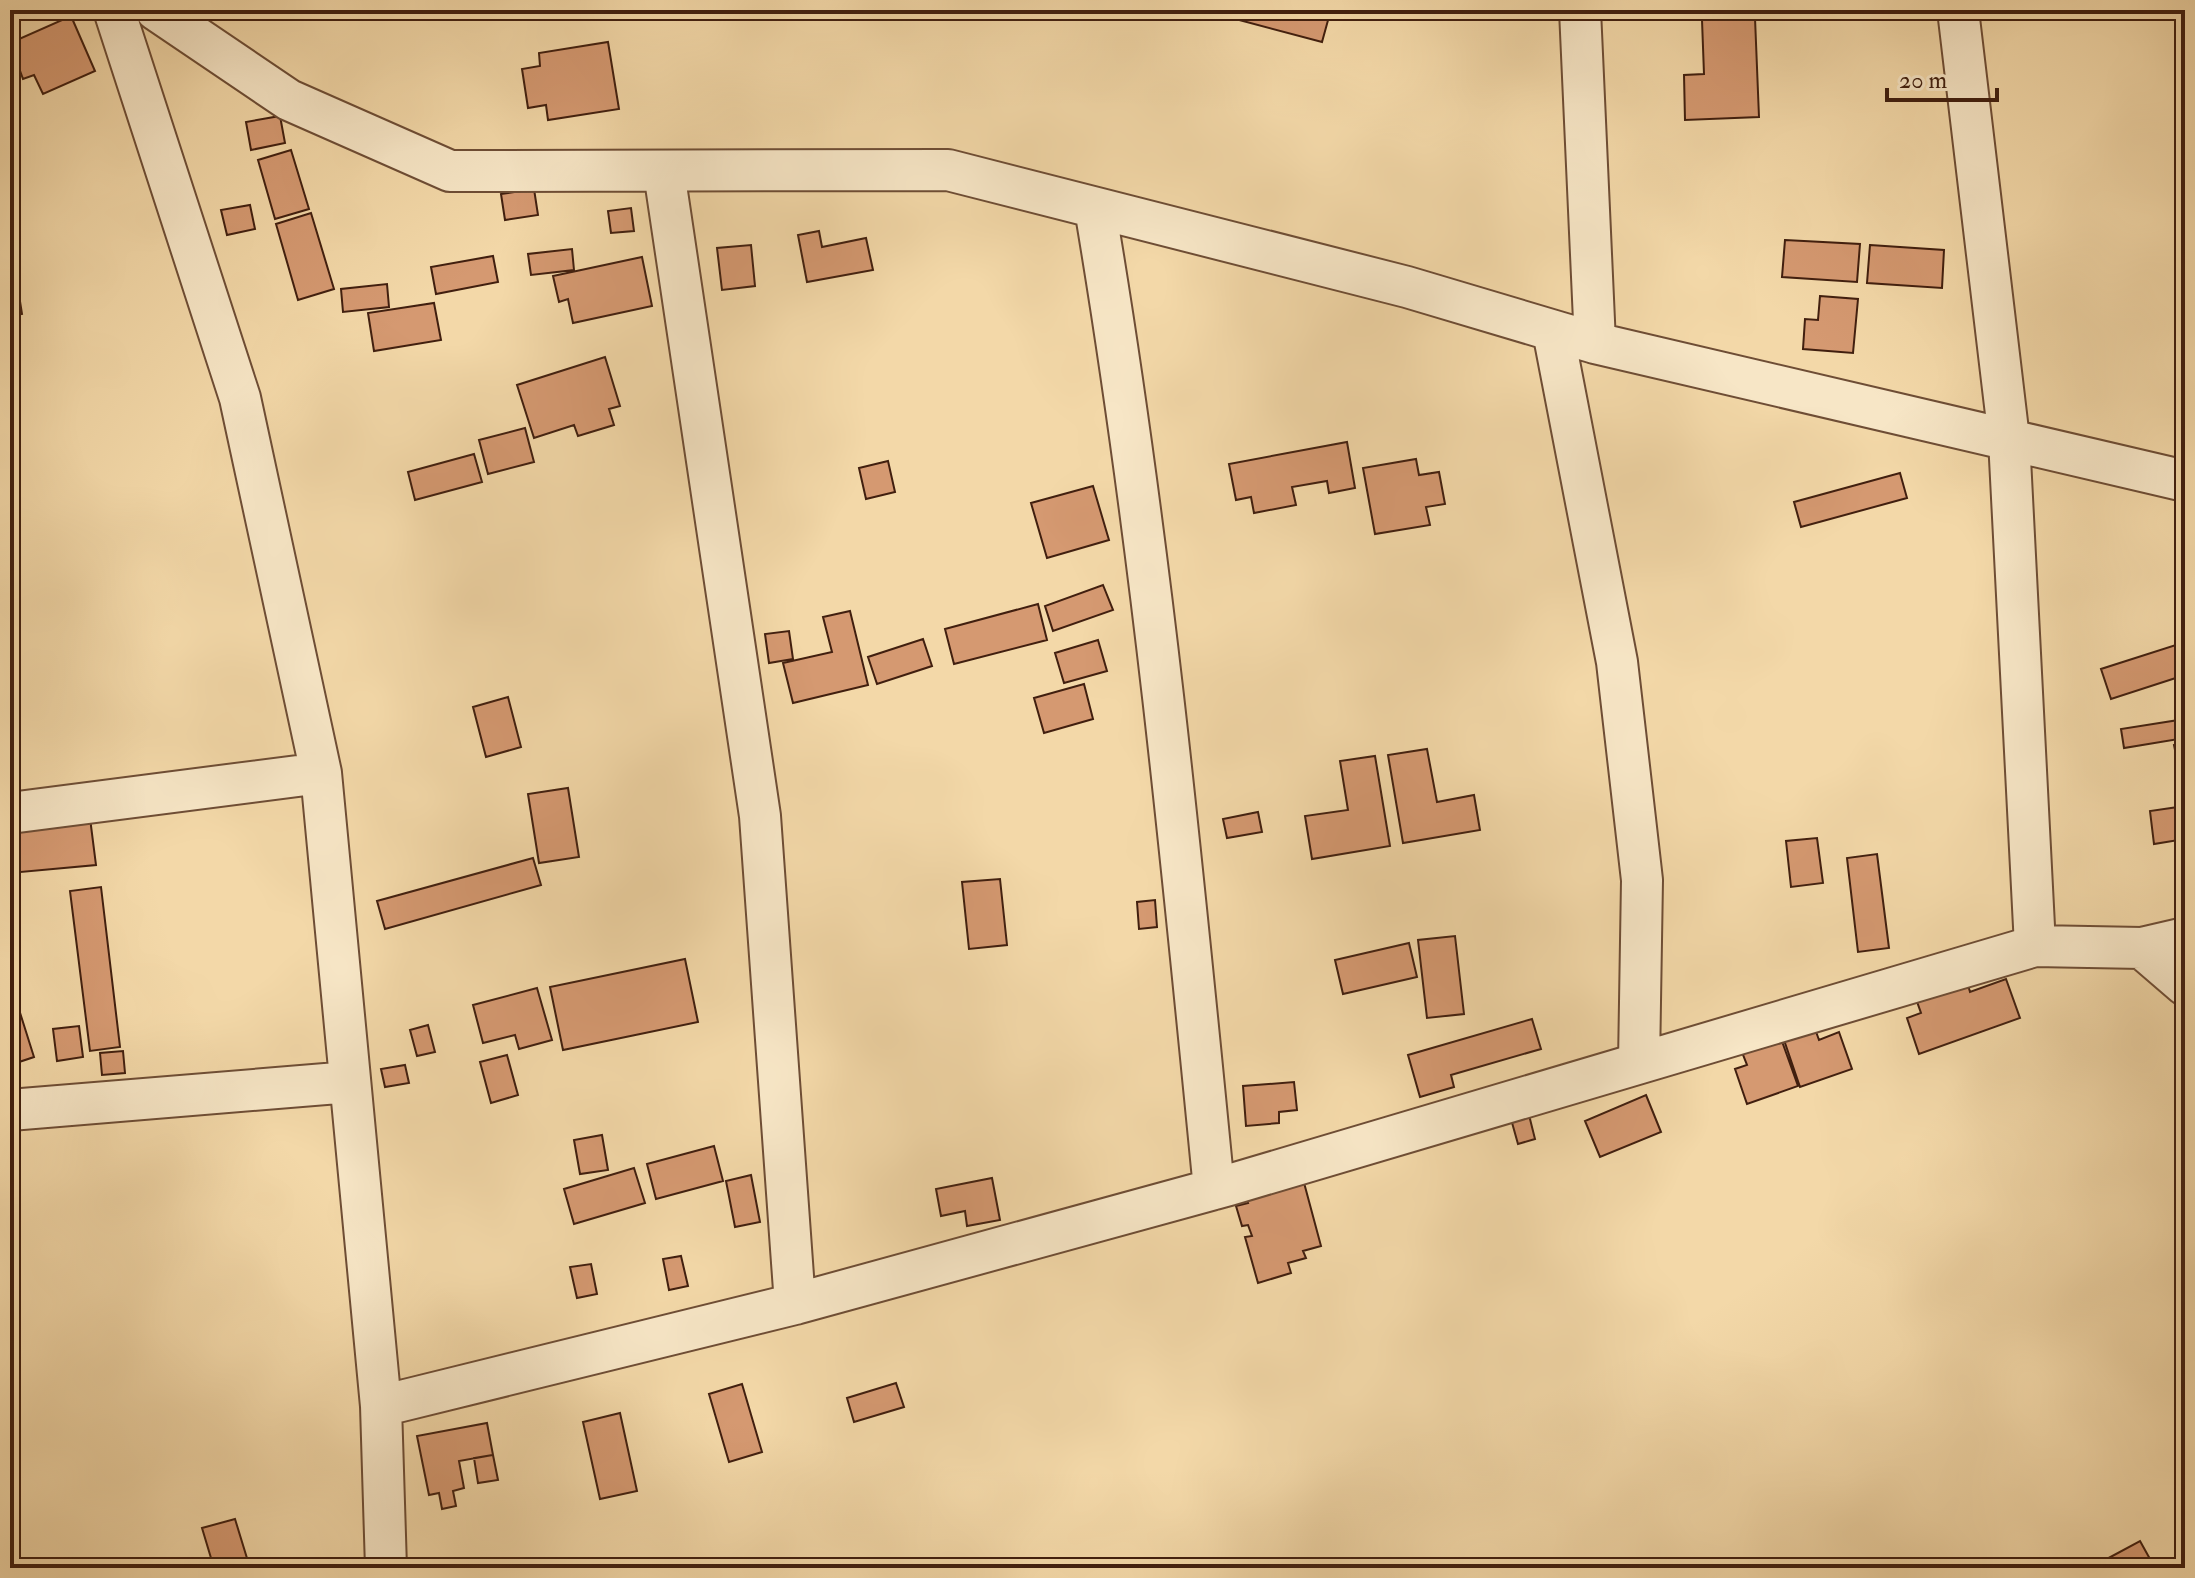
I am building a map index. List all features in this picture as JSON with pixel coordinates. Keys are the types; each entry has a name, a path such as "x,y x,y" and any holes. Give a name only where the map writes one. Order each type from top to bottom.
{"street":[{"path":"114,10 240,398 321,773 381,1406 386,1568"},
{"path":"156,10 289,100 450,171 948,170 1407,287 1595,343 2185,481"},
{"path":"1580,10 1595,343"},
{"path":"1958,10 2009,439 2035,946"},
{"path":"664,172 760,816 795,1304"},
{"path":"1095,208 1118,347 1168,720 1214,1189"},
{"path":"1553,331 1617,662 1642,880 1639,1063"},
{"path":"10,813 321,773"},
{"path":"381,1406 795,1304 1214,1189 2035,946 2142,948 2185,938"},
{"path":"2142,948 2185,985"},
{"path":"10,1110 350,1082"}],"building":[{"path":"1230,10 1317,10 1330,13 1322,42 1228,17"},
{"path":"71,16 95,71 43,94 34,75 23,79 10,43"},
{"path":"1755,18 1759,117 1685,120 1684,75 1704,74 1702,20"},
{"path":"608,42 619,109 548,120 546,105 528,108 522,69 540,66 539,53"},
{"path":"280,116 285,143 251,150 246,122"},
{"path":"291,150 309,209 275,219 258,160"},
{"path":"534,189 538,215 505,220 501,194"},
{"path":"250,205 255,229 227,235 221,210"},
{"path":"631,208 634,231 611,233 608,211"},
{"path":"311,213 334,289 298,300 276,224"},
{"path":"819,231 822,247 866,238 873,270 807,282 798,235"},
{"path":"1785,240 1860,244 1857,282 1782,277"},
{"path":"751,245 755,286 722,290 717,248"},
{"path":"1870,245 1944,250 1942,288 1867,283"},
{"path":"572,249 574,270 531,275 528,254"},
{"path":"493,256 498,282 436,294 431,267"},
{"path":"10,257 13,257 22,314 10,316"},
{"path":"642,257 652,306 573,323 568,299 559,302 553,276"},
{"path":"387,284 389,307 343,312 341,289"},
{"path":"1820,296 1858,299 1853,353 1803,349 1805,319 1818,320"},
{"path":"434,303 441,340 374,351 368,313"},
{"path":"605,357 620,406 609,409 614,425 578,436 574,425 534,438 517,385"},
{"path":"525,428 534,462 488,474 479,440"},
{"path":"1347,442 1355,488 1329,493 1327,481 1292,487 1296,505 1254,513 1251,497 1236,500 1229,464"},
{"path":"474,454 482,482 415,500 408,472"},
{"path":"1416,459 1419,475 1439,472 1445,504 1426,507 1430,525 1375,534 1363,468"},
{"path":"888,461 895,492 866,499 859,468"},
{"path":"1900,473 1907,498 1801,527 1794,502"},
{"path":"1093,486 1109,540 1047,558 1031,503"},
{"path":"1103,585 1113,610 1053,631 1045,606"},
{"path":"1038,604 1047,640 954,664 945,629"},
{"path":"850,611 868,685 793,703 783,663 832,652 823,617"},
{"path":"789,631 793,659 769,663 765,634"},
{"path":"923,639 932,666 877,684 868,657"},
{"path":"1098,640 1107,671 1064,683 1055,653"},
{"path":"2182,643 2185,675 2111,699 2101,669"},
{"path":"1084,684 1093,719 1044,733 1034,698"},
{"path":"508,697 521,747 486,757 473,707"},
{"path":"2185,719 2185,738 2124,748 2121,729"},
{"path":"2185,742 2185,779 2181,780 2174,745"},
{"path":"1427,749 1437,802 1474,795 1480,830 1403,843 1388,755"},
{"path":"1375,756 1390,846 1312,859 1305,816 1348,810 1340,761"},
{"path":"568,788 579,857 539,863 528,794"},
{"path":"2185,806 2185,839 2154,844 2150,811"},
{"path":"1258,812 1262,832 1227,838 1223,819"},
{"path":"90,818 96,865 10,873 10,826"},
{"path":"1817,838 1823,883 1791,887 1786,841"},
{"path":"1877,854 1889,948 1858,952 1847,858"},
{"path":"533,858 541,885 385,929 377,901"},
{"path":"1000,879 1007,945 969,949 962,882"},
{"path":"101,887 120,1047 90,1051 70,891"},
{"path":"1155,900 1157,927 1139,929 1137,902"},
{"path":"1455,936 1464,1014 1427,1018 1418,940"},
{"path":"1409,943 1417,977 1343,994 1335,960"},
{"path":"685,959 698,1022 563,1050 550,987"},
{"path":"1966,978 1970,992 2006,979 2020,1018 1919,1054 1907,1018 1921,1013 1915,996"},
{"path":"10,981 34,1057 10,1065"},
{"path":"537,988 552,1040 519,1049 515,1035 483,1043 473,1005"},
{"path":"1532,1019 1541,1049 1451,1075 1454,1087 1420,1097 1408,1055"},
{"path":"428,1025 435,1052 417,1056 410,1030"},
{"path":"79,1026 83,1057 57,1061 53,1029"},
{"path":"1814,1026 1819,1040 1839,1032 1852,1069 1800,1087 1783,1037"},
{"path":"1779,1033 1798,1086 1747,1104 1735,1069 1747,1065 1740,1047"},
{"path":"123,1051 125,1073 102,1075 100,1053"},
{"path":"507,1055 518,1095 491,1103 480,1062"},
{"path":"405,1065 409,1083 385,1087 381,1069"},
{"path":"1294,1082 1297,1110 1279,1112 1279,1123 1246,1126 1243,1086"},
{"path":"1646,1095 1661,1132 1600,1157 1585,1121"},
{"path":"1529,1115 1535,1139 1518,1144 1511,1119"},
{"path":"602,1135 608,1170 580,1174 574,1140"},
{"path":"714,1146 723,1181 656,1199 647,1164"},
{"path":"634,1168 645,1203 574,1224 564,1189"},
{"path":"751,1175 760,1222 735,1227 726,1181"},
{"path":"992,1178 1000,1220 967,1226 965,1211 941,1216 936,1189"},
{"path":"1303,1179 1321,1246 1303,1251 1306,1258 1288,1263 1291,1273 1258,1283 1245,1237 1252,1236 1248,1225 1242,1226 1236,1206 1248,1203 1245,1195"},
{"path":"681,1256 688,1286 669,1290 663,1259"},
{"path":"591,1264 597,1294 577,1298 570,1267"},
{"path":"896,1383 904,1407 854,1422 847,1398"},
{"path":"742,1384 762,1452 729,1462 709,1394"},
{"path":"620,1413 637,1491 600,1499 583,1422"},
{"path":"487,1423 493,1455 459,1461 464,1488 453,1491 456,1506 442,1509 439,1493 429,1495 417,1436"},
{"path":"493,1455 498,1480 478,1483 474,1458"},
{"path":"235,1519 250,1568 214,1568 202,1528"},
{"path":"2140,1541 2155,1568 2090,1568"}]}
